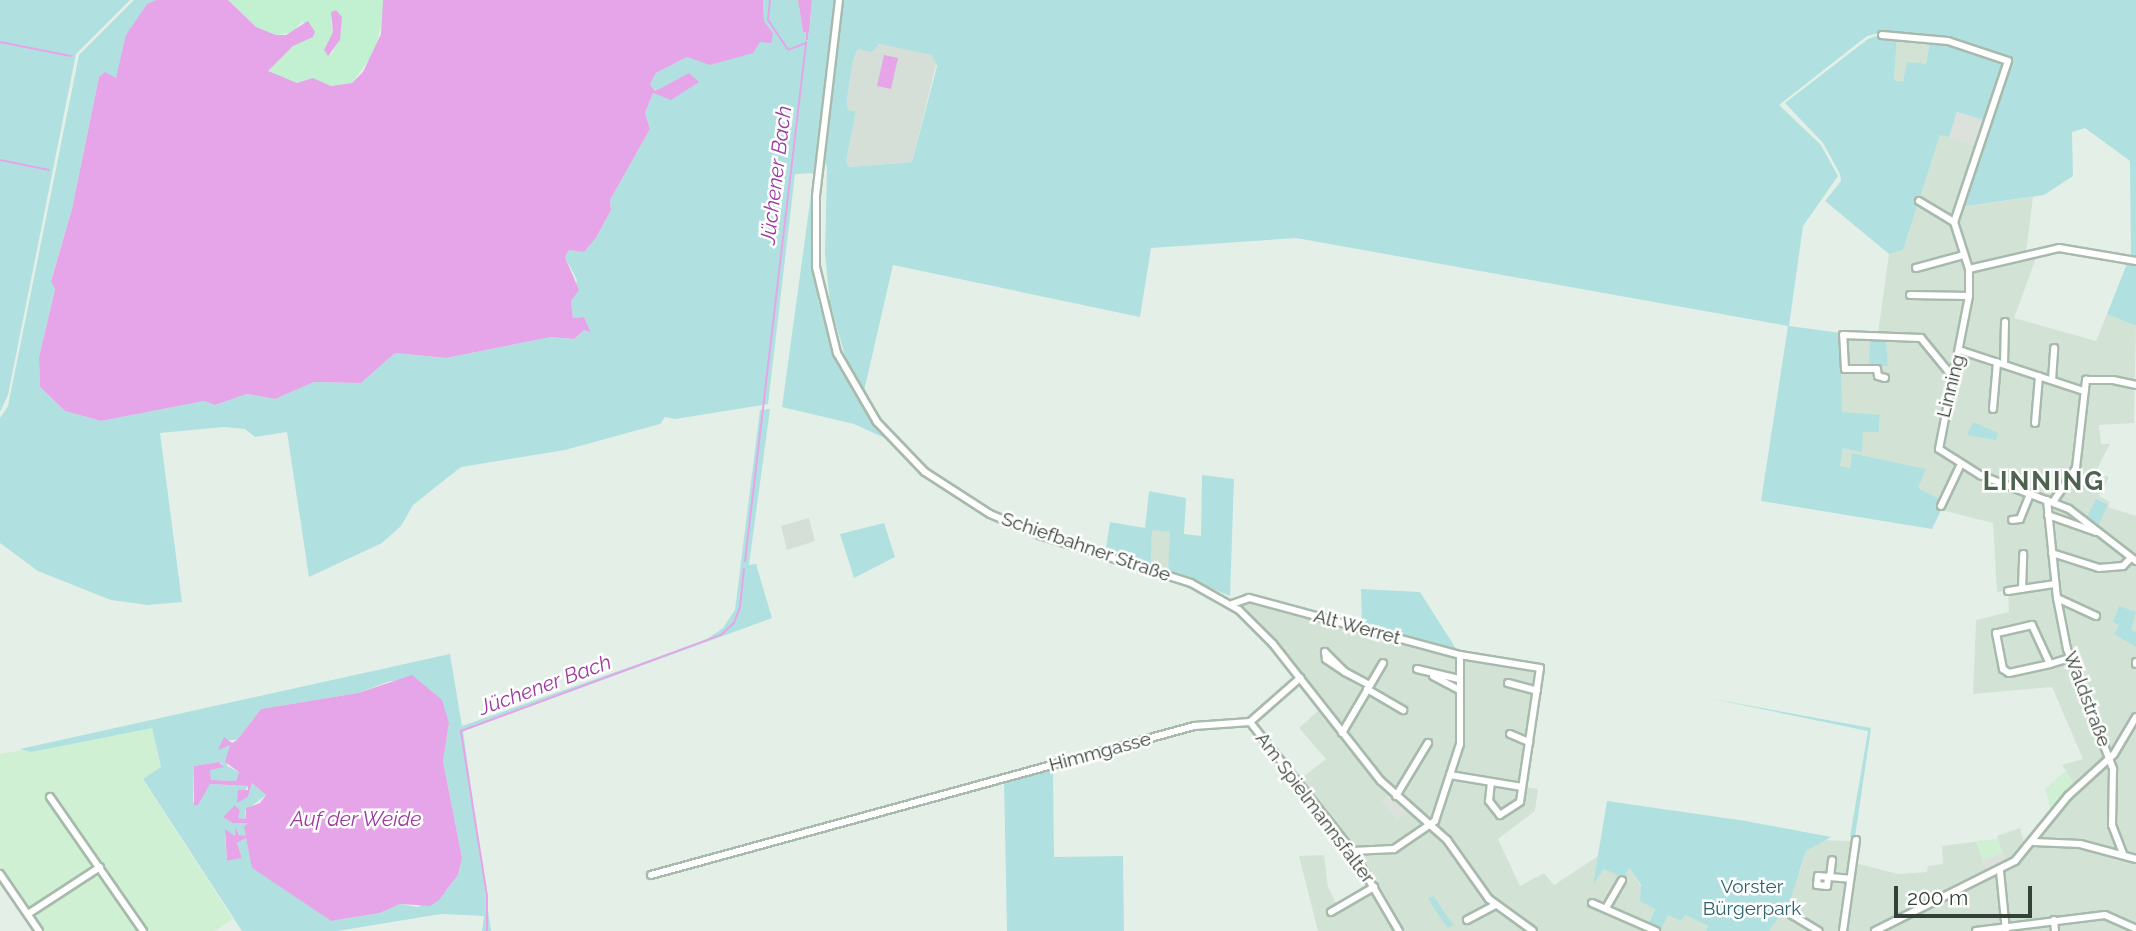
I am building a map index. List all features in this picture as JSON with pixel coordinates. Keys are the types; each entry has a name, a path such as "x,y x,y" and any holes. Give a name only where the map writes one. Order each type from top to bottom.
{"street":[{"name":"Schiefbahner Straße","path":"839,0 816,197 816,267 837,353 869,411 925,472 990,514 1042,536 1191,583 1232,604 1259,627 1342,733 1396,796 1433,825 1494,905 1533,931"},
{"path":"1882,34 1948,41 2008,61 1954,222 1919,201"},
{"name":"Linning","path":"1954,222 1969,270 1969,296 1938,444 1943,456 1961,466 2050,501 2101,533"},
{"path":"1969,270 2059,248 2136,261"},
{"path":"1916,268 1965,255"},
{"path":"1910,295 1969,296"},
{"path":"1993,409 2005,322"},
{"path":"1885,377 1878,376 1877,369 1845,369 1843,335 1921,338 1952,376"},
{"path":"2052,380 2054,348"},
{"path":"1959,350 2084,391"},
{"path":"2035,423 2039,376"},
{"path":"2050,501 2076,468 2084,391 2092,378 2136,385"},
{"path":"1941,506 1961,466"},
{"path":"2012,520 2020,519 2030,494"},
{"name":"Waldstraße","path":"2050,501 2048,515 2057,598 2070,658 2109,758 2116,788 2112,825 2123,853"},
{"path":"2048,515 2101,533 2134,559 2123,566 2099,568 2052,553"},
{"path":"2022,589 2023,554"},
{"path":"2008,591 2055,584"},
{"name":"Alt Werret","path":"1232,604 1249,598 1460,654 1541,668 1537,691"},
{"path":"2057,598 2096,616"},
{"path":"2050,664 2032,625 1996,633 2003,669 2009,673 2050,664 2070,658"},
{"path":"1352,852 1394,849 1433,825 1461,740 1460,654"},
{"path":"1342,733 1383,663"},
{"path":"1459,679 1421,670 1460,690"},
{"path":"1345,672 1403,710"},
{"path":"1250,722 1300,678"},
{"path":"1491,782 1489,801 1501,815 1520,801 1537,691 1508,683"},
{"path":"1875,931 2000,871 2034,842 2064,800 2109,758 2136,717"},
{"name":"Himmgasse","path":"651,875 1194,726 1250,722"},
{"name":"Am Spielmannsfalter","path":"1250,722 1352,852 1396,930"},
{"path":"1510,734 1529,741"},
{"path":"1396,796 1428,743"},
{"path":"1450,775 1522,787"},
{"path":"50,797 143,931"},
{"path":"1843,931 1856,840"},
{"path":"2034,842 2080,844 2123,853 2136,859"},
{"path":"1832,860 1829,877 1850,879"},
{"path":"28,914 100,867"},
{"path":"2000,871 2005,928"},
{"path":"0,874 39,931"},
{"path":"1606,908 1622,880"},
{"path":"1331,912 1374,887"},
{"path":"1592,903 1654,931"},
{"path":"1467,920 1494,905"},
{"path":"1792,915 1817,931"},
{"path":"1976,931 2108,915 2136,929"},
{"path":"2054,920 2054,931"}],"shaded area":[{"path":"1897,37 1930,41 1926,64 1904,83 1894,80"},
{"path":"884,44 932,55 937,61 912,162 850,167 846,162 856,111 848,110 847,99 853,60 858,49"},
{"path":"1957,112 1988,121 1961,207 2033,197 2026,253 2038,253 2014,318 2096,341 2107,314 2136,326 2134,423 2099,425 2101,444 2110,444 2095,473 2109,477 2099,496 2110,502 2108,507 2136,516 2136,931 1757,931 1800,871 1806,851 1819,840 1854,841 1851,862 1898,874 1927,872 1928,866 1943,864 1942,846 1998,839 1997,836 2020,828 2025,845 2051,809 2045,789 2066,771 2062,765 2083,759 2052,687 1973,694 1976,620 2009,612 2008,591 1997,592 1993,523 1941,510 1944,502 1917,488 1925,469 1853,453 1850,468 1840,467 1843,448 1863,431 1879,432 1880,416 1842,413 1841,336 1877,340 1889,254 1903,250 1940,134"},
{"path":"1957,112 1984,120 1976,146 1949,137"},
{"path":"809,518 815,541 787,550 781,526"},
{"path":"1152,529 1171,532 1168,570 1151,564"},
{"path":"1245,599 1460,655 1540,668 1522,787 1538,789 1535,811 1498,839 1520,886 1544,873 1554,885 1598,856 1593,885 1604,869 1629,868 1655,908 1648,925 1668,914 1685,915 1708,926 1706,931 1318,931 1299,856 1324,855 1328,887 1337,905 1369,886 1295,783 1326,759 1299,728 1325,705 1285,652 1239,605"},
{"path":"152,728 161,767 143,780 233,919 215,931 41,931 0,871 0,754"},
{"path":"2066,771 2073,782 2051,809 2045,789"},
{"path":"1388,795 1408,810 1397,820 1381,800"},
{"path":"1998,839 2006,862 1987,874 1976,841"},
{"path":"2004,853 2006,862 1987,874 1982,860"}],"green space":[{"path":"0,0 130,0 76,54 8,395 0,412"},
{"path":"134,0 156,0 147,4 116,78 99,77 72,209 51,280 55,288 39,357 40,387 65,411 101,421 204,401 215,405 247,394 275,399 314,382 361,383 395,353 446,358 551,337 574,339 584,330 590,333 584,317 573,318 571,301 577,280 565,257 569,250 584,252 596,238 611,210 610,200 650,129 645,113 653,93 689,73 655,91 650,84 656,73 687,57 760,42 773,33 764,21 763,0 798,0 803,32 809,33 812,0 837,0 814,173 795,174 768,404 675,419 665,417 660,424 565,450 461,467 413,505 401,526 382,543 309,577 287,432 255,437 245,429 224,427 160,433 182,602 148,605 111,600 38,571 0,543 0,418 8,406 79,55"},
{"path":"842,0 2136,0 2136,259 2131,259 2130,161 2085,128 2072,132 2073,176 2044,195 1960,207 1988,122 1957,112 1949,137 1940,135 1903,250 1889,254 1825,201 1841,181 1840,174 1823,143 1785,103 1868,39 1879,35 1897,37 1894,80 1903,82 1907,62 1926,64 1930,41 2001,61 1949,40 1879,33 1867,36 1779,105 1821,145 1838,176 1803,226 1789,326 1841,333 1842,412 1880,415 1879,432 1863,432 1862,452 1843,448 1840,466 1850,468 1852,453 1926,469 1918,488 1945,502 1932,529 1761,501 1788,326 1296,238 1151,248 1140,317 893,265 864,391 845,356 830,303 825,254 827,167 823,160","holes":["879,44 932,55 937,66 912,162 850,167 846,162 856,111 848,110 847,99 853,60 858,49 872,52"]},
{"path":"814,174 812,255 818,301 836,357 865,411 887,439 854,424 782,407"},
{"path":"2128,261 2136,262 2136,326 2107,314"},
{"path":"1870,340 1886,341 1888,366 1869,366"},
{"path":"770,409 749,565 756,564 772,618 463,731 491,931 482,931 484,916 441,914 337,931 242,931 143,779 161,767 152,728 31,752 20,749 450,654 462,726 704,641 723,628 735,610 760,410","holes":["418,680 449,723 443,761 462,858 458,875 447,890 418,907 400,904 380,913 331,921 253,868 246,838 237,843 242,858 227,861 225,835 229,832 235,836 237,828 239,835 246,837 248,823 232,823 223,817 236,805 238,818 246,819 245,811 266,795 252,783 248,797 238,801 248,786 210,784 193,803 194,766 219,762 223,764 209,770 211,780 236,781 239,772 227,766 230,745 227,742 218,750 228,740 237,740 261,709 358,693 390,681"]},
{"path":"1973,422 1998,433 1996,440 1967,435"},
{"path":"1202,475 1234,479 1230,596 1168,570 1170,532 1152,530 1151,564 1106,548 1110,522 1145,528 1149,491 1186,498 1184,534 1201,536"},
{"path":"2096,499 2108,505 2097,528 2086,519"},
{"path":"884,523 895,557 854,578 840,534"},
{"path":"1361,589 1420,592 1460,655 1362,628"},
{"path":"2119,606 2136,612 2131,630 2136,632 2136,647 2114,634 2119,625 2113,622"},
{"path":"1708,698 1871,728 1855,837 1850,837 1868,731"},
{"path":"1053,769 1054,857 1123,856 1124,931 1007,931 1004,780"},
{"name":"Vorster Bürgerpark","path":"1607,801 1746,821 1831,837 1806,851 1790,901 1769,931 1706,931 1708,926 1685,915 1681,921 1668,915 1660,931 1648,925 1655,909 1640,901 1641,885 1629,868 1624,878 1604,869 1593,885"},
{"path":"1434,896 1454,925 1448,928 1435,910 1428,898"}],"sand":[{"path":"228,0 383,0 384,15 374,53 352,83 331,86 313,78 298,83 270,73 269,68 293,46 313,36 302,21 293,32 276,35 256,27","holes":["336,10 342,17 339,40 332,54 324,50 333,32 331,20"]}],"water":[{"path":"156,0 228,0 256,27 276,35 286,35 308,21 315,32 313,37 293,46 268,71 297,83 313,78 331,86 352,83 363,72 381,34 383,0 763,0 764,21 773,33 771,43 760,42 753,53 710,65 687,57 656,73 650,84 655,91 689,73 699,82 671,100 653,93 645,113 650,129 610,200 611,210 596,238 584,252 569,250 565,257 579,290 571,301 573,318 584,317 591,333 584,330 574,339 551,337 446,358 395,353 361,383 314,382 275,399 247,394 215,405 204,401 101,421 65,411 40,387 39,357 55,289 51,281 72,209 99,77 105,72 116,78 126,35 147,4"},
{"path":"798,0 812,0 809,33 803,32"},
{"path":"336,10 342,17 340,40 328,56 324,50 333,32 331,12"},
{"path":"884,55 898,58 891,89 877,86"},
{"name":"Auf der Weide","path":"412,675 442,700 449,723 443,761 462,858 458,875 439,900 430,906 400,904 380,913 331,921 252,868 246,838 237,843 242,858 227,861 225,829 235,836 236,827 239,835 246,836 244,827 248,823 232,823 223,817 235,805 240,811 238,818 246,819 246,808 260,803 266,795 252,783 248,797 237,803 238,790 248,790 248,786 210,784 198,805 194,805 194,766 219,762 224,767 210,770 211,780 236,781 239,772 225,762 230,745 218,750 224,737 232,743 237,740 261,709 358,693"}],"waterway":[{"path":"770,0 768,20 787,48"},
{"name":"Jüchener Bach","path":"807,33 807,39"},
{"path":"0,42 71,56"},
{"name":"Jüchener Bach","path":"745,561 806,43 788,50"},
{"path":"0,160 49,170"},
{"name":"Jüchener Bach","path":"487,931 487,896 461,731 721,635 734,623 740,607 744,569"}],"district":[{"name":"LINNING","path":"2044,482"}]}
